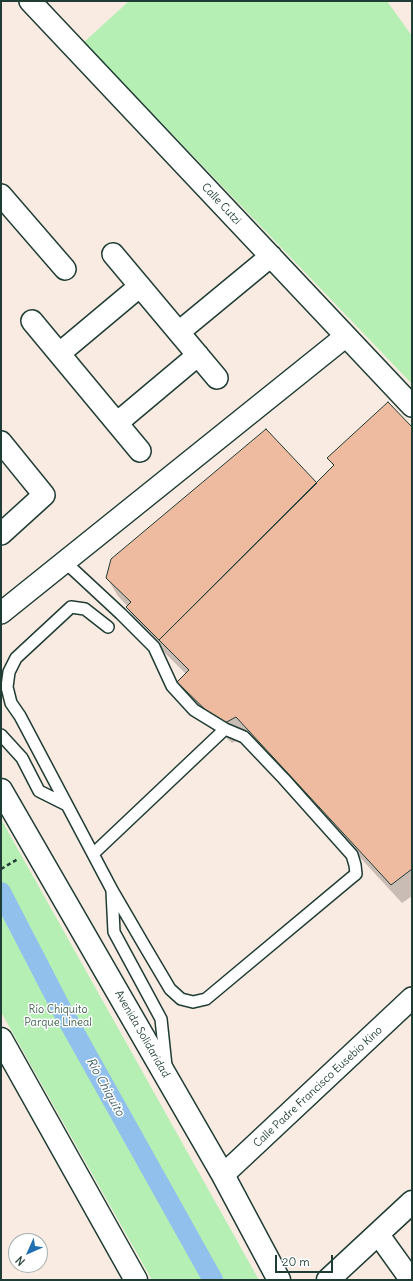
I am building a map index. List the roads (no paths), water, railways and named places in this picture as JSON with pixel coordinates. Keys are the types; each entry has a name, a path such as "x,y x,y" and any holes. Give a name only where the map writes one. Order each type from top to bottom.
{"main road":[{"name":"Avenida Solidaridad","path":"1,790 223,1176 279,1280"},
{"path":"1,1038 136,1280"},
{"path":"328,1280 412,1202"}],"street":[{"name":"Calle Cutzi","path":"39,4 271,256 412,406"},
{"path":"1,195 65,269"},
{"path":"113,254 217,378"},
{"path":"179,332 271,256"},
{"path":"60,353 140,286"},
{"path":"32,321 140,451"},
{"path":"1,613 346,336"},
{"path":"117,423 198,355"},
{"path":"1,442 44,495 1,534"},
{"name":"Calle Padre Francisco Eusebio Kino","path":"223,1176 412,998"},
{"path":"378,1234 411,1280"}],"lane":[{"path":"65,562 154,647 172,686 194,710 244,738 284,779 352,855 356,874 206,999 193,1002 181,999 170,989 112,890 65,804 20,716 11,703 8,687 9,672 16,658 71,606 85,609 108,627"},
{"path":"93,854 226,729"},
{"path":"1,735 22,758 39,791 65,804"},
{"path":"112,890 114,932 161,1019 167,1078"}],"waterway":[{"name":"Río Chiquito","path":"1,892 62,1010 213,1280"}],"park label":[{"name":"Río Chiquito Parque Lineal","path":"58,1016"}]}
